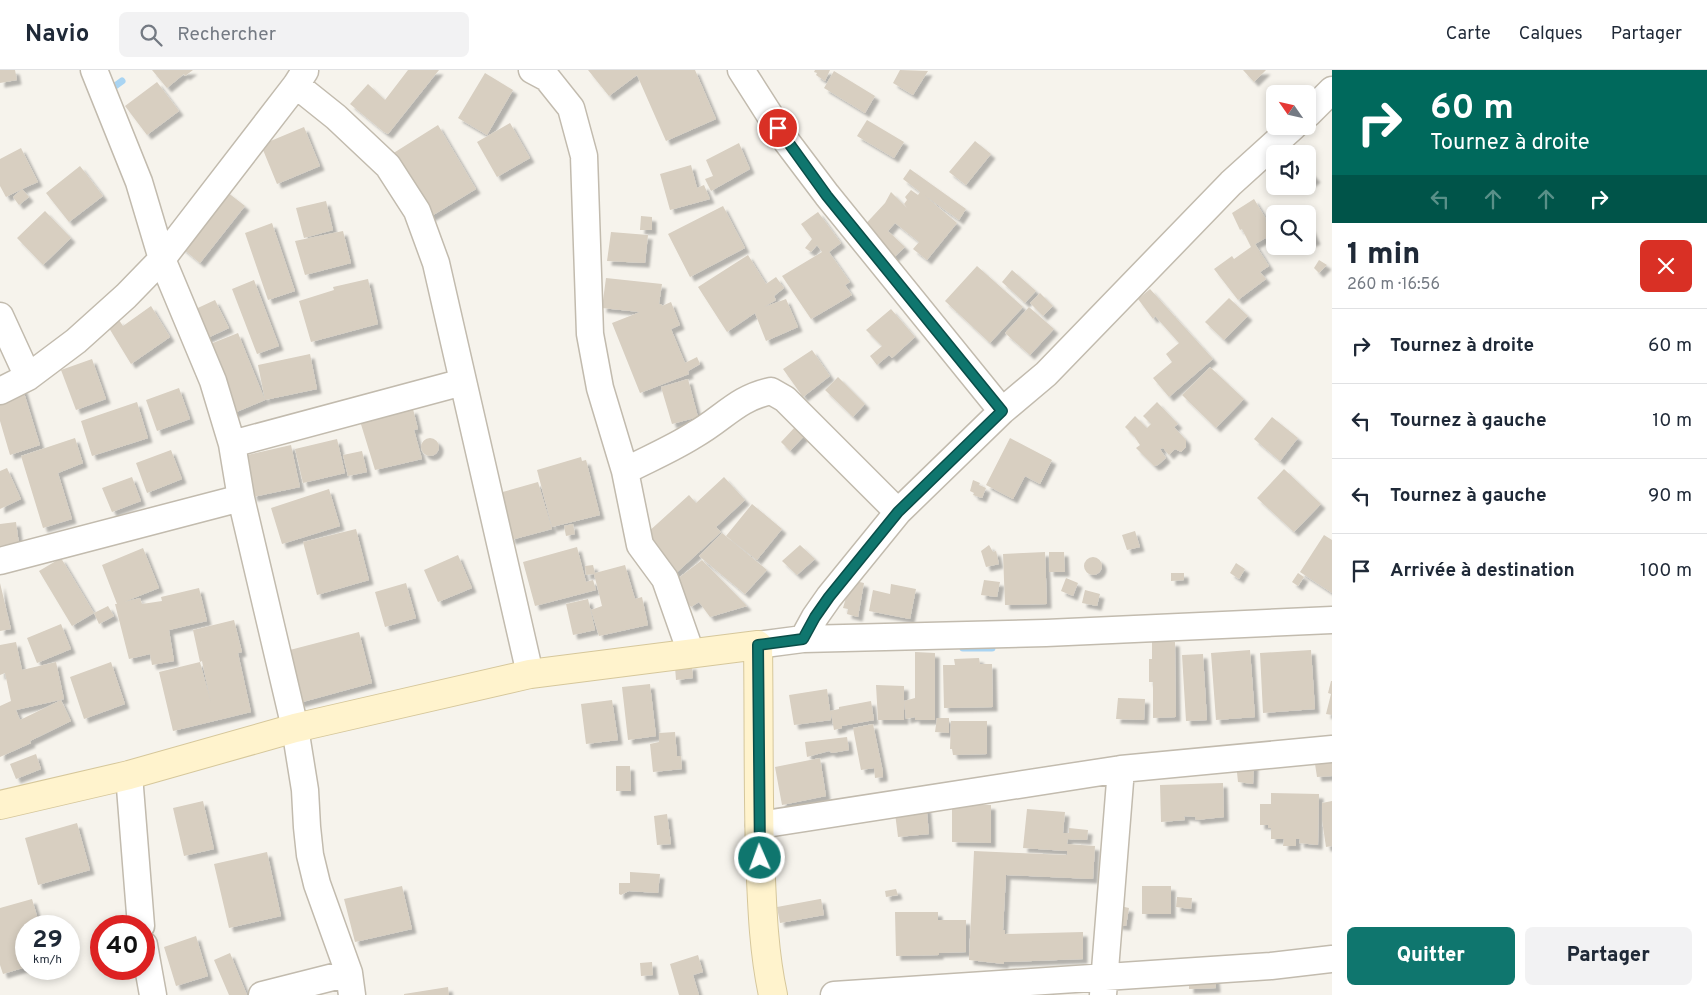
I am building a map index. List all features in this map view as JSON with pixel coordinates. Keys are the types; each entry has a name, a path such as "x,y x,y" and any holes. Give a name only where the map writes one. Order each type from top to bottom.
{"street":[{"path":"94,70 139,182 162,259 213,381 232,444 241,498 295,728 305,790 310,855 317,884 351,984 262,995"},
{"path":"532,70 547,78 571,108 584,156 590,334 600,388 625,471 640,545 665,579 691,653"},
{"path":"741,70 787,142 827,196 1002,411"},
{"path":"0,391 28,376 76,341 126,296 162,259 301,77 336,118 388,166 418,211 436,264 530,674"},
{"path":"803,639 829,597 898,512 1002,411 1046,374 1231,183 1284,135"},
{"path":"0,316 28,376"},
{"path":"232,444 463,382"},
{"path":"625,471 695,435 736,405 755,394 771,391 785,399 898,512"},
{"path":"0,561 241,498"},
{"path":"0,805 129,775 295,728 530,674 803,639 1046,633 1332,620"},
{"path":"758,645 759,825 762,908 766,965 772,995"},
{"path":"759,825 1121,769 1332,749"},
{"path":"1104,985 1121,769"},
{"path":"129,775 140,915"},
{"path":"834,995 1104,985 1332,959"},
{"path":"150,980 152,995"}],"building":[{"path":"0,70 15,70 17,80 0,83"},
{"path":"152,70 193,70 185,76 184,74 167,88"},
{"path":"408,70 439,70 388,134 350,104 368,84 385,100"},
{"path":"588,70 695,70 716,119 666,141 637,75 609,96"},
{"path":"815,70 830,70 825,81 816,75"},
{"path":"900,70 928,71 913,95 893,83"},
{"path":"1243,70 1266,70 1254,82"},
{"path":"834,71 875,96 865,113 824,88"},
{"path":"485,73 513,90 487,135 458,118"},
{"path":"157,82 179,111 147,135 125,106"},
{"path":"867,120 904,142 894,158 857,136"},
{"path":"510,123 530,158 497,177 477,142"},
{"path":"438,125 476,189 430,217 392,154"},
{"path":"304,127 320,166 277,184 261,145"},
{"path":"975,141 991,154 966,185 949,172"},
{"path":"739,143 750,169 711,191 705,179 713,176 706,160"},
{"path":"21,148 38,182 6,197 0,186 0,159"},
{"path":"691,165 697,188 704,185 710,199 670,210 660,174"},
{"path":"80,166 103,196 69,222 46,193"},
{"path":"910,169 966,209 959,220 924,195 957,223 927,260 913,249 919,242 895,223 888,231 905,247 889,262 860,230 885,203 891,192 907,208 904,204 907,200 905,197 911,190 918,195 920,192 903,179"},
{"path":"209,178 245,206 200,263 165,234"},
{"path":"22,189 29,197 19,205 13,197"},
{"path":"1254,199 1266,219 1266,238 1255,244 1269,266 1260,272 1266,279 1238,300 1214,269 1232,256 1234,259 1251,247 1232,213"},
{"path":"326,201 333,230 304,238 296,208"},
{"path":"723,206 745,248 690,277 668,234"},
{"path":"45,211 71,238 43,265 17,238"},
{"path":"818,212 841,243 829,252 850,282 845,285 852,295 811,319 782,276 822,252 817,245 811,252 805,248 812,239 801,224"},
{"path":"641,216 652,217 652,230 640,230"},
{"path":"272,223 295,291 268,300 245,233"},
{"path":"343,231 351,263 305,275 295,241"},
{"path":"611,232 648,235 645,263 607,261"},
{"path":"748,255 766,284 776,277 784,288 774,296 776,300 764,307 786,299 798,327 766,341 755,313 727,332 698,287"},
{"path":"1319,260 1327,265 1319,273 1314,268"},
{"path":"977,266 1023,307 990,343 945,301"},
{"path":"1012,270 1036,291 1025,303 1002,282"},
{"path":"606,278 662,284 659,304 662,306 671,302 680,325 671,329 685,363 697,357 700,364 688,371 689,374 640,393 612,323 640,312 602,308"},
{"path":"368,279 378,324 311,342 299,301 334,290 333,287"},
{"path":"254,280 279,346 257,354 232,289"},
{"path":"1150,289 1213,359 1169,397 1153,378 1172,362 1166,354 1179,343 1155,316 1153,319 1138,299"},
{"path":"1040,293 1053,306 1043,316 1030,303"},
{"path":"1229,298 1248,316 1224,340 1205,322"},
{"path":"215,300 229,328 201,341 187,313"},
{"path":"151,306 170,337 131,364 109,328 119,320 123,326"},
{"path":"1029,307 1054,329 1030,355 1005,333"},
{"path":"891,309 915,337 892,358 889,355 877,365 870,356 882,346 866,330"},
{"path":"238,333 265,400 227,416 200,348"},
{"path":"812,350 830,376 803,397 783,369"},
{"path":"310,354 317,389 265,400 258,365"},
{"path":"92,359 106,399 76,410 61,370"},
{"path":"1210,367 1244,399 1216,428 1182,395"},
{"path":"838,377 865,404 853,417 825,390"},
{"path":"688,379 698,417 672,424 661,387"},
{"path":"22,386 40,445 10,455 0,421 0,393"},
{"path":"179,388 190,419 157,431 146,400"},
{"path":"137,402 148,438 92,456 81,421"},
{"path":"1157,402 1178,424 1174,427 1186,440 1186,447 1181,452 1175,449 1169,455 1163,448 1160,449 1166,458 1154,466 1136,448 1140,445 1125,427 1135,416 1147,428 1151,424 1143,416"},
{"path":"413,409 418,429 414,430 422,459 375,470 360,421"},
{"path":"1272,417 1298,438 1280,461 1254,439"},
{"path":"796,426 805,435 790,451 781,442"},
{"path":"75,438 83,463 58,473 72,519 43,528 21,456"},
{"path":"430,438 436,441 439,447 436,453 430,456 424,453 421,447 424,441"},
{"path":"1010,438 1052,460 1040,484 1025,476 1013,499 986,485"},
{"path":"337,439 345,473 303,483 295,449"},
{"path":"291,445 300,487 253,497 243,456"},
{"path":"171,450 182,479 147,493 136,463"},
{"path":"362,451 367,472 348,476 343,455"},
{"path":"581,457 582,461 586,460 600,515 552,527 537,470"},
{"path":"7,468 21,499 0,509 0,471"},
{"path":"1284,469 1321,504 1294,532 1257,498"},
{"path":"132,477 141,501 112,512 102,488"},
{"path":"724,477 745,500 716,527 721,532 674,575 648,547 654,542 647,533 689,495 696,503"},
{"path":"973,480 986,488 982,498 973,495 974,493 970,491"},
{"path":"538,482 552,529 511,540 499,493"},
{"path":"329,489 340,526 282,544 271,508"},
{"path":"752,504 782,529 757,560 726,536"},
{"path":"16,522 19,544 0,546 0,524"},
{"path":"573,524 575,534 566,536 564,526"},
{"path":"356,529 369,580 317,595 303,542"},
{"path":"1135,531 1140,547 1127,550 1122,535"},
{"path":"722,533 767,570 745,594 699,556"},
{"path":"1324,535 1332,540 1332,593 1300,572"},
{"path":"800,545 815,559 797,575 782,561"},
{"path":"989,545 993,552 996,551 999,564 986,567 981,551"},
{"path":"577,547 586,582 593,580 596,590 535,606 523,562"},
{"path":"143,548 159,588 124,602 140,598 142,604 162,601 161,597 199,588 207,621 169,630 174,661 152,665 150,654 129,659 115,604 117,604 102,565"},
{"path":"1045,552 1047,604 1005,605 1003,554"},
{"path":"1049,552 1064,552 1065,572 1049,572"},
{"path":"458,555 472,588 438,602 424,570"},
{"path":"1093,557 1099,560 1102,566 1099,572 1093,575 1087,572 1084,566 1087,560"},
{"path":"61,558 94,613 72,626 39,571"},
{"path":"702,560 747,606 710,617 699,602 691,607 672,583"},
{"path":"1236,563 1245,569 1239,579 1230,573"},
{"path":"593,565 595,573 625,565 635,599 642,597 648,625 599,636 591,610 602,606 594,574 586,575 585,566"},
{"path":"1171,573 1184,573 1184,580 1171,581"},
{"path":"1298,573 1304,577 1298,586 1292,582"},
{"path":"1066,578 1078,583 1073,596 1061,591"},
{"path":"851,580 864,583 858,617 847,614 848,609 843,608"},
{"path":"984,580 1000,582 997,597 981,595"},
{"path":"0,583 11,629 0,631"},
{"path":"406,583 416,618 385,627 375,592"},
{"path":"891,584 916,589 910,619 869,611 873,590 890,594"},
{"path":"1085,590 1100,594 1097,606 1082,603"},
{"path":"588,599 595,630 573,635 566,604"},
{"path":"108,606 114,616 99,624 94,613"},
{"path":"234,620 242,652 238,653 251,712 173,731 159,672 200,662 193,630","holes":["202,661 211,703 200,662"]},
{"path":"61,624 71,649 37,663 27,638"},
{"path":"359,632 372,683 299,703 286,651"},
{"path":"1152,640 1175,642 1176,717 1153,718 1153,682 1149,682 1149,659 1152,659"},
{"path":"16,642 22,670 56,662 64,699 16,710 20,720 61,700 71,721 30,741 31,743 0,757 0,706 11,701 5,673 0,675 0,645"},
{"path":"1250,650 1255,717 1216,720 1211,653"},
{"path":"1311,650 1315,709 1263,713 1260,653"},
{"path":"915,652 935,653 935,720 915,720 915,717 906,719 904,701 915,698"},
{"path":"1203,654 1207,720 1186,721 1182,655"},
{"path":"979,658 980,664 992,664 993,707 944,708 943,665 955,665 954,659"},
{"path":"111,662 125,704 84,719 70,677"},
{"path":"692,665 693,678 676,680 675,667"},
{"path":"1331,681 1332,715 1326,714 1331,694 1328,693"},
{"path":"650,684 656,736 628,740 622,687"},
{"path":"876,685 904,686 904,720 878,720"},
{"path":"827,689 830,711 839,709 839,707 871,701 874,720 842,726 842,728 834,730 831,713 831,720 794,725 789,695"},
{"path":"1118,698 1145,699 1144,720 1116,719"},
{"path":"612,700 618,740 586,744 581,704"},
{"path":"937,718 949,718 949,733 935,732"},
{"path":"951,721 987,721 987,754 953,755 952,749 950,749"},
{"path":"873,724 883,772 883,777 875,778 874,768 861,770 853,728"},
{"path":"675,732 677,756 681,756 682,769 653,772 650,744 659,742 659,733"},
{"path":"847,737 849,750 832,753 829,751 807,757 805,742"},
{"path":"36,754 41,769 16,779 10,764"},
{"path":"820,758 826,796 782,805 775,767"},
{"path":"1254,762 1253,784 1238,782 1236,763"},
{"path":"1332,763 1332,776 1317,777 1315,764"},
{"path":"616,766 630,766 631,791 616,791"},
{"path":"1223,783 1224,817 1196,820 1195,817 1184,816 1185,820 1161,822 1160,785"},
{"path":"1271,793 1319,794 1318,845 1299,843 1300,839 1296,839 1296,846 1283,846 1284,839 1271,839 1271,828 1268,828 1268,825 1260,825 1260,804 1271,804"},
{"path":"203,801 214,849 184,856 173,808"},
{"path":"1332,801 1332,846 1326,847 1322,820 1322,803"},
{"path":"926,802 929,834 898,837 894,805"},
{"path":"952,804 991,805 991,843 952,842"},
{"path":"1027,809 1065,812 1063,833 1069,833 1069,828 1088,830 1087,840 1068,839 1067,844 1095,846 1093,879 1006,875 1003,930 1005,930 1005,934 1083,932 1083,959 1004,962 1004,964 969,960 974,851 1067,855 1067,851 1023,848"},
{"path":"667,814 671,844 657,845 654,816"},
{"path":"77,823 90,870 38,885 25,838"},
{"path":"267,852 281,916 229,928 214,864"},
{"path":"630,872 660,874 658,893 629,891 621,895 619,894 619,883 630,883"},
{"path":"402,886 412,929 355,942 344,899"},
{"path":"1142,886 1171,886 1171,914 1142,914"},
{"path":"896,889 898,895 886,897 885,891"},
{"path":"1177,897 1192,898 1191,909 1176,907"},
{"path":"32,899 37,915 15,915 15,970 3,974 0,965 0,908"},
{"path":"821,899 824,915 780,923 777,907"},
{"path":"1120,906 1129,908 1126,926 1117,925"},
{"path":"895,912 938,912 938,920 966,920 966,952 896,956"},
{"path":"196,936 208,976 176,986 164,947"},
{"path":"230,953 247,995 229,995 214,960"},
{"path":"698,955 703,972 693,975 699,995 679,995 670,964"},
{"path":"652,962 653,975 641,976 640,963"},
{"path":"1215,977 1216,988 1189,989 1189,979"},
{"path":"448,987 449,995 404,995 404,994"}],"waterway":[{"path":"107,92 122,81"},
{"path":"963,648 992,648"}],"route":[{"path":"760,858 758,645 803,639 829,597 898,512 1002,411 827,196 778,128"}]}
